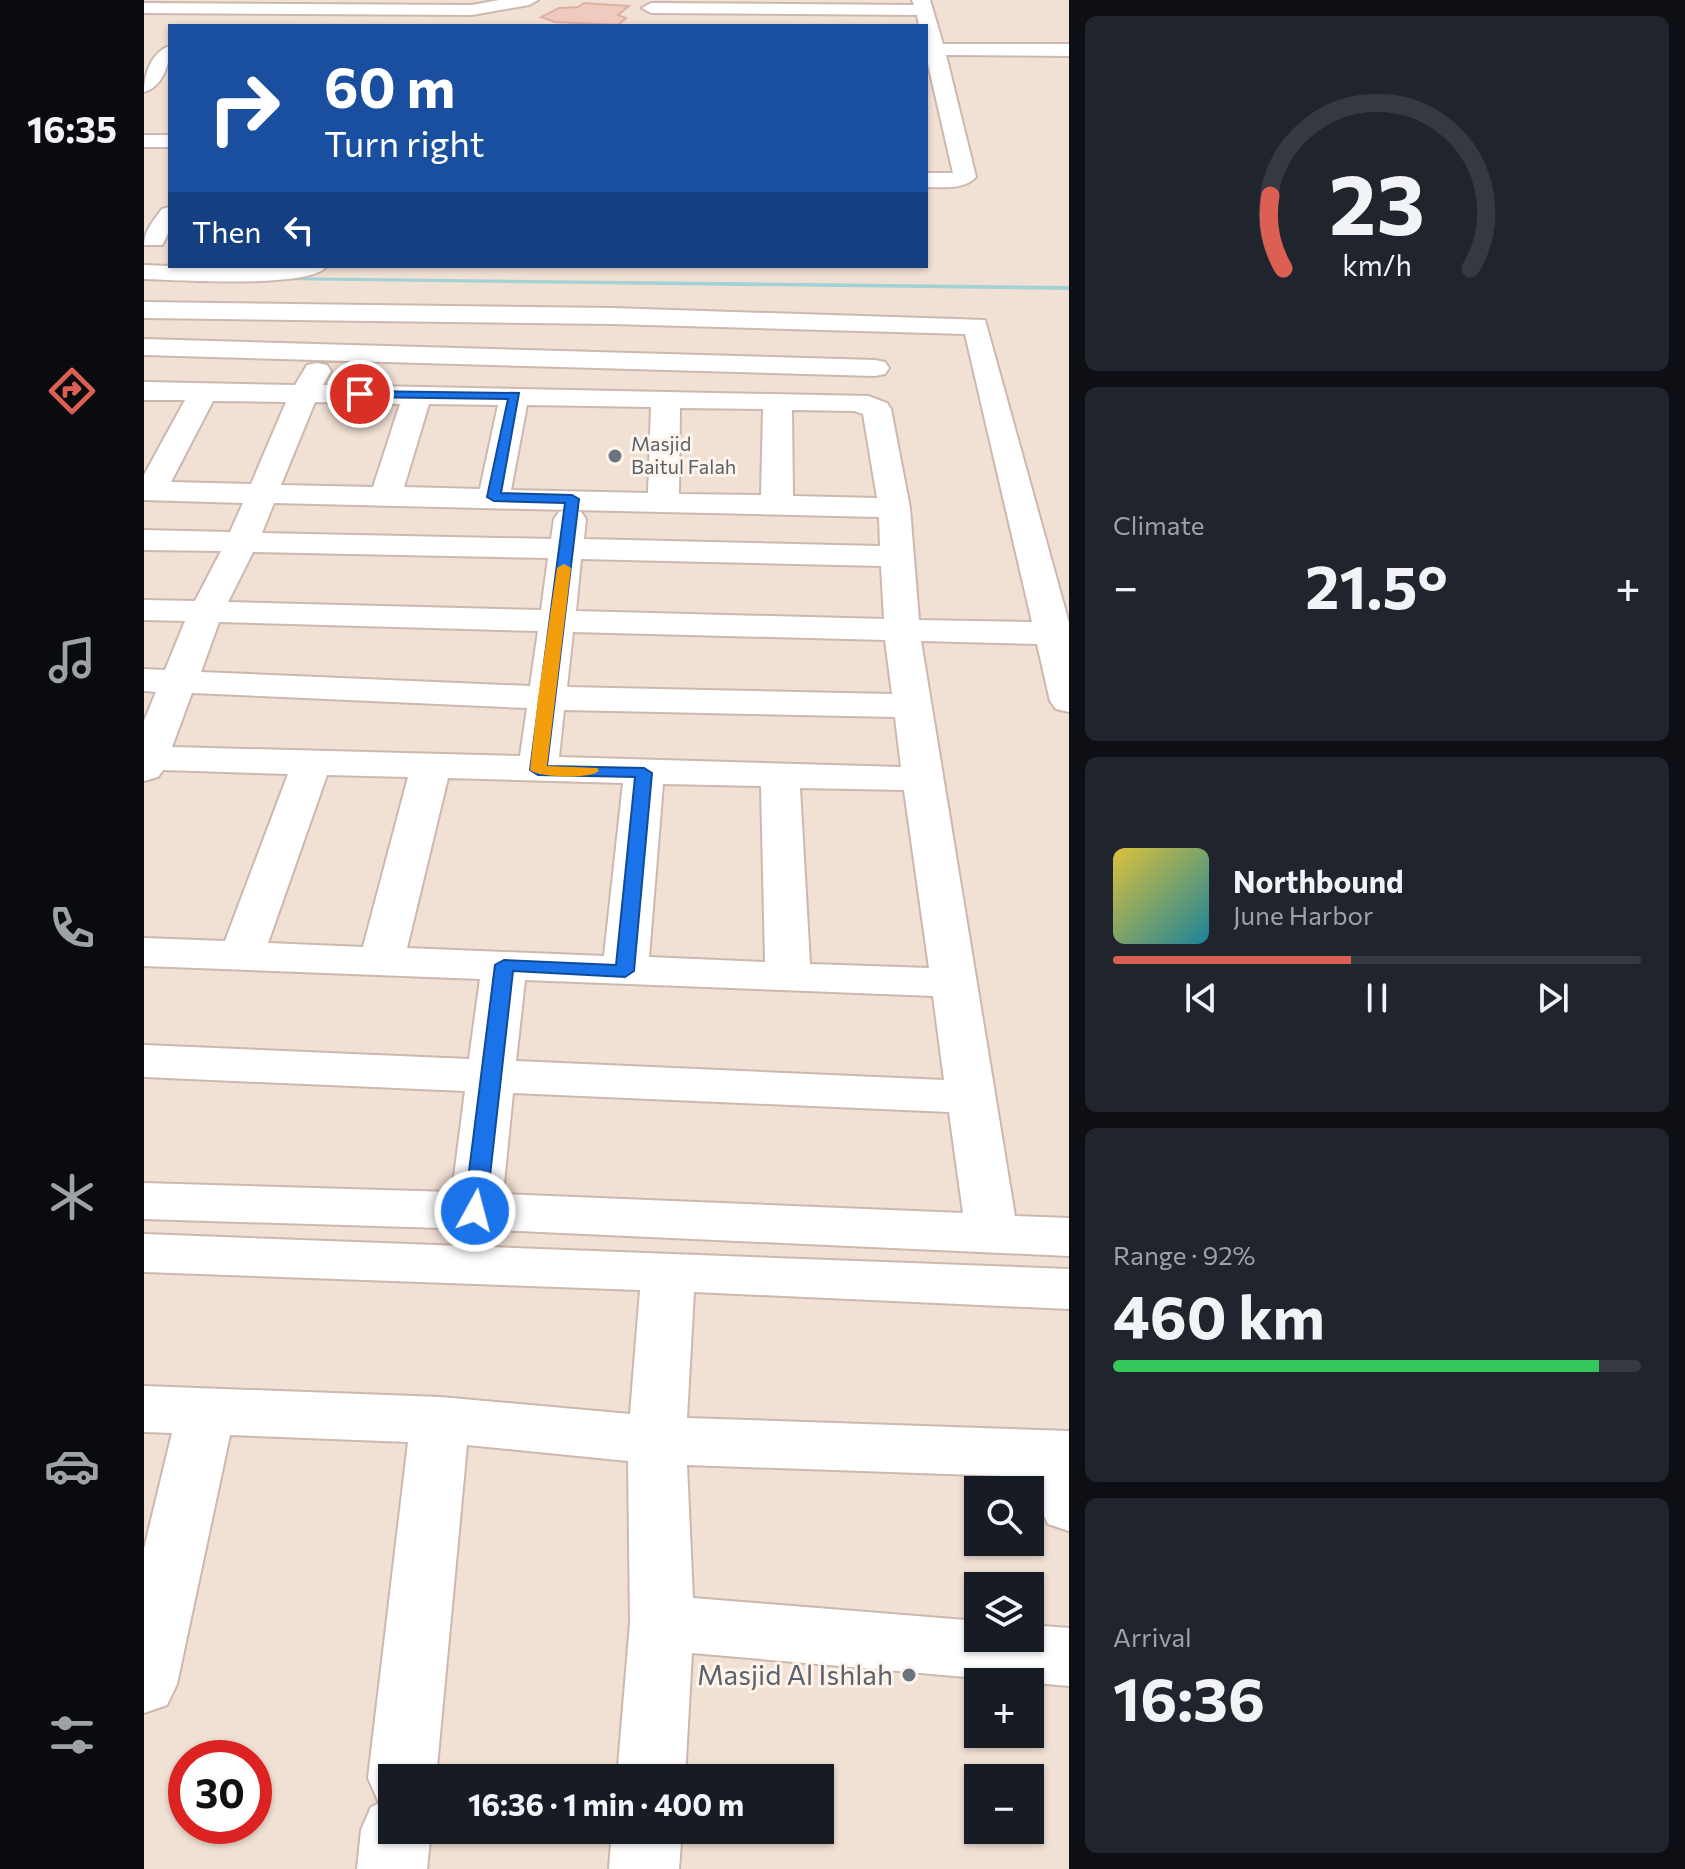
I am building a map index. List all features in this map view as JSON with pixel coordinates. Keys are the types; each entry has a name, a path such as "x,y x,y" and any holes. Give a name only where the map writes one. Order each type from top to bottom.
{"street":[{"path":"144,8 311,5 472,10 515,6"},
{"path":"297,24 311,5"},
{"path":"652,11 856,12 923,5"},
{"path":"492,24 515,6"},
{"path":"928,180 952,181 965,177 934,74 932,47 1064,48 1064,72"},
{"path":"152,89 167,58"},
{"path":"144,120 168,120"},
{"path":"144,141 168,141"},
{"path":"156,240 168,218"},
{"path":"144,272 218,270 292,273 308,268"},
{"path":"144,310 612,316 968,324 978,328 1061,634 1069,701"},
{"path":"342,314 330,350 304,393 242,542 206,612 162,681 146,761 922,779"},
{"path":"588,397 612,316"},
{"path":"866,323 894,508 902,631 922,779 992,1233"},
{"path":"144,347 875,368"},
{"path":"144,391 858,402 877,409"},
{"path":"204,391 147,491 894,508"},
{"path":"386,495 417,396"},
{"path":"494,497 514,396"},
{"path":"663,503 666,400"},
{"path":"777,504 778,403"},
{"path":"538,770 572,499"},
{"path":"144,540 895,556"},
{"path":"144,610 1061,634"},
{"path":"162,681 545,698 912,706"},
{"path":"241,957 312,763"},
{"path":"381,962 431,766"},
{"path":"625,971 644,773"},
{"path":"780,776 788,978"},
{"path":"144,952 953,983"},
{"path":"475,1211 504,965"},
{"path":"144,1061 971,1097"},
{"path":"144,1201 475,1211 1069,1237"},
{"path":"144,1253 1069,1289"},
{"path":"652,1764 662,1623 657,1440 668,1271"},
{"path":"144,1409 440,1420 1065,1472"},
{"path":"144,1684 206,1412"},
{"path":"403,1764 440,1420"},
{"path":"662,1623 1069,1657"},
{"path":"392,1869 395,1844"},
{"path":"644,1869 646,1844"}],"shaded area":[{"path":"144,0 1069,0 1069,1869 144,1869"}],"building":[{"path":"584,3 629,6 618,15 626,18 619,24 555,22 541,17 559,8 578,7"}],"waterway":[{"path":"279,278 1069,288"}],"slow traffic":[{"path":"564,568 538,770 591,771"}],"place":[{"name":"Masjid Baitul Falah","path":"615,456"},
{"name":"Masjid Al Ishlah","path":"909,1675"}],"route":[{"path":"360,394 514,396 494,497 572,499 538,770 644,773 625,971 504,965 475,1211"}]}
